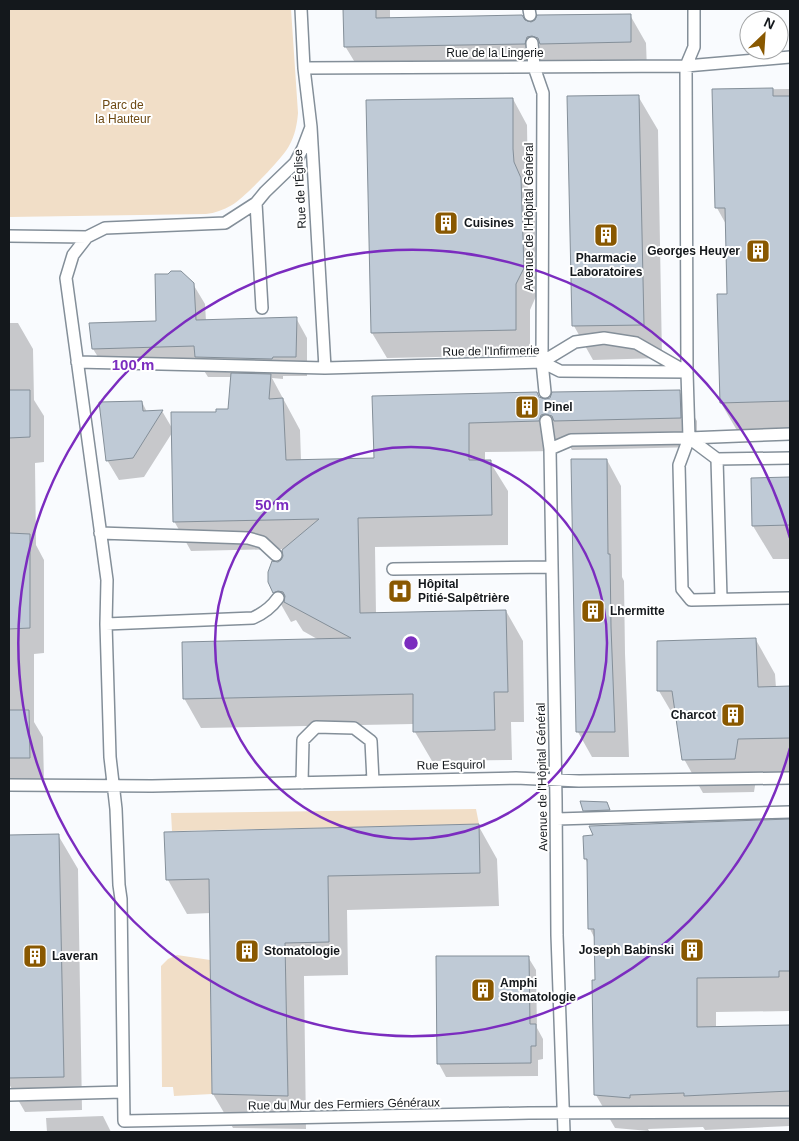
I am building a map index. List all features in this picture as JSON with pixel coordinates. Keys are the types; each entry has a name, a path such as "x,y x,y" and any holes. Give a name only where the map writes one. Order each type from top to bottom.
{"lane":[{"name":"Rue de l'Église","path":"301,9 325,368"},
{"path":"694,9 694,47 686,66 686,372 689,438 678,465 682,589 691,600 790,598"},
{"name":"Avenue de l'Hôpital Général","path":"532,43 534,67 543,93 542,362 545,392"},
{"name":"Rue de la Lingerie","path":"304,68 686,66 790,58"},
{"path":"9,1095 123,1092 121,899 116,809 110,757 106,624 107,580 66,278 73,255 87,237 105,228 225,223 256,203 295,163 310,128"},
{"path":"256,203 262,308"},
{"path":"9,236 87,237"},
{"path":"542,362 575,342 604,338 636,342 686,372"},
{"name":"Rue de l'Infirmerie","path":"77,362 325,368 542,362 560,371 686,372"},
{"name":"Avenue de l'Hôpital Général","path":"546,421 550,449 557,820 557,935 564,1132"},
{"path":"550,449 571,440 790,434"},
{"path":"689,438 717,459 790,458"},
{"path":"717,459 721,598"},
{"path":"100,533 248,538 262,542 276,555"},
{"path":"393,569 552,567"},
{"path":"106,624 253,618 272,607 278,598"},
{"path":"302,783 302,740 316,727 354,728 371,741 373,781"},
{"name":"Rue Esquirol","path":"9,785 113,786 516,778 588,781 790,778"},
{"path":"557,820 790,812"},
{"name":"Rue du Mur des Fermiers Généraux","path":"123,1092 124,1121 145,1127 564,1114 790,1112"}],"green space":[{"name":"Parc de la Hauteur","path":"9,9 291,9 298,113 291,142 279,160 245,195 232,205 216,212 206,214 9,217"},
{"path":"476,809 479,824 172,831 171,813"},
{"path":"177,955 210,960 212,1094 174,1096 173,1087 162,1087 161,966 168,959"}],"building":[{"path":"343,9 376,9 376,18 522,15 525,20 531,22 535,20 537,15 631,14 631,42 540,44 538,38 532,36 527,37 525,44 344,47"},
{"name":"Georges Heuyer","path":"773,88 773,96 790,96 790,401 720,403 717,294 727,294 725,208 715,208 712,89"},
{"name":"Pharmacie Laboratoires","path":"639,95 644,325 572,326 567,96"},
{"name":"Cuisines","path":"513,98 513,149 514,162 521,178 524,268 516,284 516,330 371,333 366,100"},
{"path":"171,271 181,271 194,283 196,320 297,317 296,357 273,357 272,359 195,357 194,346 92,349 89,323 156,321 155,274 168,274"},
{"path":"231,373 271,374 269,399 283,398 286,460 374,458 372,396 537,392 539,397 545,399 550,398 552,392 680,390 681,418 554,421 552,416 545,414 541,415 539,421 469,423 469,460 491,460 492,515 358,518 360,613 506,610 508,692 494,692 495,730 413,732 413,694 183,699 182,642 351,638 284,602 285,596 283,592 273,593 268,582 268,572 272,561 278,562 281,560 283,556 282,550 319,519 173,522 171,412 216,412 216,409 228,409"},
{"path":"9,390 30,390 30,437 9,438"},
{"path":"142,401 143,411 163,410 133,458 106,461 99,402"},
{"name":"Lhermitte","path":"571,459 607,459 608,554 610,554 615,732 576,732"},
{"path":"790,477 790,525 752,526 751,478"},
{"path":"9,533 30,534 30,628 9,629"},
{"name":"Charcot","path":"756,638 758,687 790,686 790,738 738,739 735,759 682,760 672,691 657,691 657,641"},
{"path":"9,710 29,710 30,758 9,758"},
{"path":"580,801 607,802 610,810 583,811"},
{"name":"Joseph Babinski","path":"790,819 790,971 779,971 779,977 697,978 697,1027 790,1025 790,1091 684,1096 684,1093 630,1095 630,1098 594,1095 592,980 595,980 594,929 588,929 587,859 584,859 583,836 593,835 589,826"},
{"name":"Stomatologie","path":"479,824 480,873 328,876 329,942 285,943 288,1096 212,1094 209,879 166,880 164,832"},
{"name":"Laveran","path":"59,834 64,1077 9,1078 9,835"},
{"name":"Amphi Stomatologie","path":"436,956 529,956 530,1024 536,1024 536,1046 531,1046 531,1063 437,1064"}],"place":[{"name":"Cuisines","path":"446,223"},
{"name":"Pharmacie Laboratoires","path":"606,235"},
{"name":"Georges Heuyer","path":"758,251"},
{"name":"Pinel","path":"527,407"},
{"name":"Hôpital Pitié-Salpêtrière","path":"400,591"},
{"name":"Lhermitte","path":"593,611"},
{"name":"Charcot","path":"733,715"},
{"name":"Joseph Babinski","path":"692,950"},
{"name":"Stomatologie","path":"247,951"},
{"name":"Laveran","path":"35,956"},
{"name":"Amphi Stomatologie","path":"483,990"}]}
